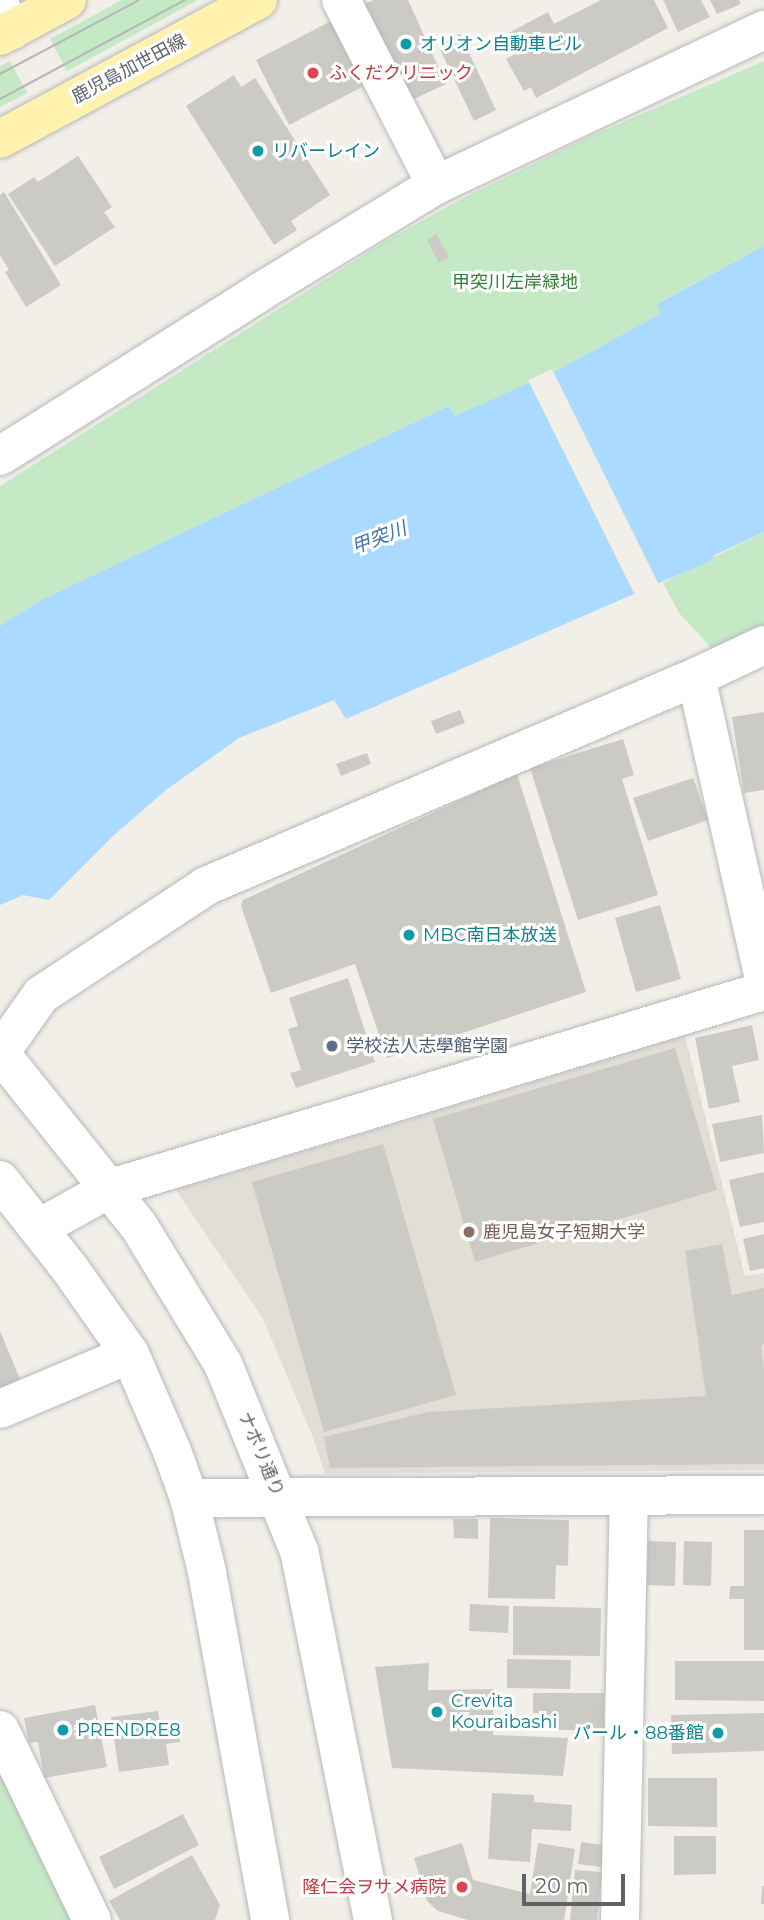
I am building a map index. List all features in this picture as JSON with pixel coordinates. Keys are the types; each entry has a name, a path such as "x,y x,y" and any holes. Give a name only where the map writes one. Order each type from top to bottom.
{"main road":[{"path":"4,24 67,0"},
{"name":"鹿児島加世田線","path":"0,139 258,0"}],"street":[{"path":"341,0 436,185"},
{"path":"0,456 436,185 764,30"},
{"path":"0,1053 41,995 206,886 696,677 764,645"},
{"path":"696,677 764,979"},
{"path":"39,1228 111,1188 764,991"},
{"name":"ナポリ通り","path":"0,1053 111,1188 167,1270 223,1364 279,1496 299,1551 373,1920"},
{"path":"0,1180 39,1228 130,1354 172,1451 189,1498 207,1572 270,1920"},
{"path":"0,1409 130,1354"},
{"path":"189,1498 629,1498 764,1495"},
{"path":"620,1920 629,1498"},
{"path":"0,1730 92,1920"}],"shaded area":[{"name":"鹿児島女子短期大学","path":"685,1036 745,1276 764,1273 764,1470 325,1474 312,1435 263,1319 176,1190"}],"green space":[{"path":"122,0 198,0 67,71 50,39"},
{"path":"10,61 27,93 0,107 0,66"},
{"name":"甲突川左岸緑地","path":"764,61 764,246 658,303 661,313 560,369 454,417 449,406 39,601 0,626 0,486 386,241 469,195 589,137"},
{"path":"764,532 764,626 712,654 708,644 679,613 663,583"},
{"path":"0,1768 75,1920 0,1920"}],"water":[{"name":"甲突川","path":"764,246 764,532 715,555 710,561 346,719 334,700 239,738 166,790 113,836 49,900 23,895 0,905 0,626 39,601 449,406 455,416 560,369 661,313 657,304"}],"pier":[{"path":"552,369 660,587 636,597 528,380"}],"building":[{"name":"オリオン自動車ビル","path":"374,0 408,0 446,84 410,101 365,4"},
{"path":"601,0 654,0 668,28 536,98 531,87 524,91 506,59 521,51 518,45 510,49 503,36 548,12 554,24"},
{"path":"663,0 701,0 710,17 678,32"},
{"path":"710,0 739,0 741,4 717,14"},
{"path":"331,21 364,86 289,125 256,60"},
{"path":"460,34 496,110 474,121 438,45"},
{"name":"リバーレイン","path":"234,75 241,87 255,78 330,195 291,221 297,230 274,245 186,106"},
{"path":"78,156 112,207 104,212 115,227 55,266 8,194 34,177 38,182"},
{"path":"4,192 61,285 26,307 5,272 9,270 0,255 0,195"},
{"path":"436,234 449,257 439,263 427,240"},
{"path":"460,710 465,723 436,734 431,721"},
{"path":"764,712 764,790 744,793 732,717"},
{"path":"623,739 634,775 622,779 658,895 578,920 530,768"},
{"path":"367,753 371,764 341,776 336,764"},
{"name":"MBC南日本放送","path":"517,774 586,992 387,1058 355,964 271,993 241,906 243,900"},
{"path":"693,778 708,820 648,841 633,798"},
{"path":"660,905 681,979 636,992 615,918"},
{"name":"学校法人志學館学園","path":"348,978 375,1062 296,1088 290,1073 301,1070 288,1029 298,1026 289,998"},
{"path":"752,1025 759,1060 732,1066 740,1102 709,1109 695,1038"},
{"path":"675,1048 717,1190 475,1262 433,1119"},
{"path":"762,1115 764,1153 720,1162 712,1124"},
{"path":"383,1144 456,1395 324,1432 252,1182"},
{"path":"764,1172 764,1222 740,1227 729,1180"},
{"path":"764,1234 764,1268 750,1271 743,1239"},
{"path":"722,1244 732,1295 764,1288 764,1344 761,1345 764,1371 764,1464 330,1468 324,1437 428,1412 706,1396 685,1251"},
{"path":"0,1331 20,1379 0,1388"},
{"path":"490,1518 569,1520 568,1566 556,1565 555,1599 488,1598"},
{"path":"453,1519 478,1519 478,1539 454,1538"},
{"path":"744,1530 764,1530 764,1650 744,1650 744,1599 729,1599 730,1586 744,1586"},
{"path":"648,1541 676,1542 675,1586 647,1585"},
{"path":"684,1541 712,1542 711,1586 683,1585"},
{"path":"470,1604 509,1606 508,1633 469,1631"},
{"path":"513,1606 601,1608 600,1656 513,1655"},
{"path":"507,1659 571,1660 570,1689 507,1688"},
{"path":"675,1661 764,1661 764,1701 675,1700"},
{"name":"Crevita Kouraibashi","path":"429,1663 428,1690 494,1689 493,1735 568,1738 563,1776 392,1768 375,1667"},
{"path":"533,1693 604,1693 604,1730 543,1730 543,1713 533,1713"},
{"name":"PRENDRE8","path":"95,1705 107,1767 44,1778 38,1742 29,1743 24,1718"},
{"path":"158,1711 161,1728 178,1726 180,1742 166,1744 169,1765 119,1772 111,1717"},
{"name":"パール・88番館","path":"764,1713 764,1751 672,1754 671,1715"},
{"path":"648,1778 717,1778 717,1827 648,1826"},
{"path":"492,1793 534,1795 534,1802 572,1805 571,1831 532,1829 530,1862 488,1859"},
{"path":"183,1814 199,1845 114,1889 99,1857"},
{"path":"674,1836 716,1836 716,1874 674,1875"},
{"path":"581,1842 604,1845 602,1867 578,1864"},
{"name":"隆仁会ヲサメ病院","path":"462,1843 473,1880 530,1894 538,1843 575,1849 564,1920 468,1920 438,1911 427,1901 414,1858"},
{"path":"192,1855 220,1905 215,1920 120,1920 109,1901"},
{"path":"575,1870 602,1872 597,1920 570,1920"},
{"path":"764,1886 764,1904 761,1904"}],"tram line":[{"path":"0,74 139,0"},
{"path":"0,99 185,0"}],"place":[{"name":"オリオン自動車ビル","path":"406,44"},
{"name":"ふくだクリニック","path":"313,73"},
{"name":"リバーレイン","path":"258,151"},
{"name":"MBC南日本放送","path":"409,935"},
{"name":"学校法人志學館学園","path":"332,1046"},
{"name":"鹿児島女子短期大学","path":"469,1232"},
{"name":"Crevita Kouraibashi","path":"437,1712"},
{"name":"PRENDRE8","path":"63,1730"},
{"name":"パール・88番館","path":"718,1733"},
{"name":"隆仁会ヲサメ病院","path":"462,1887"}]}
